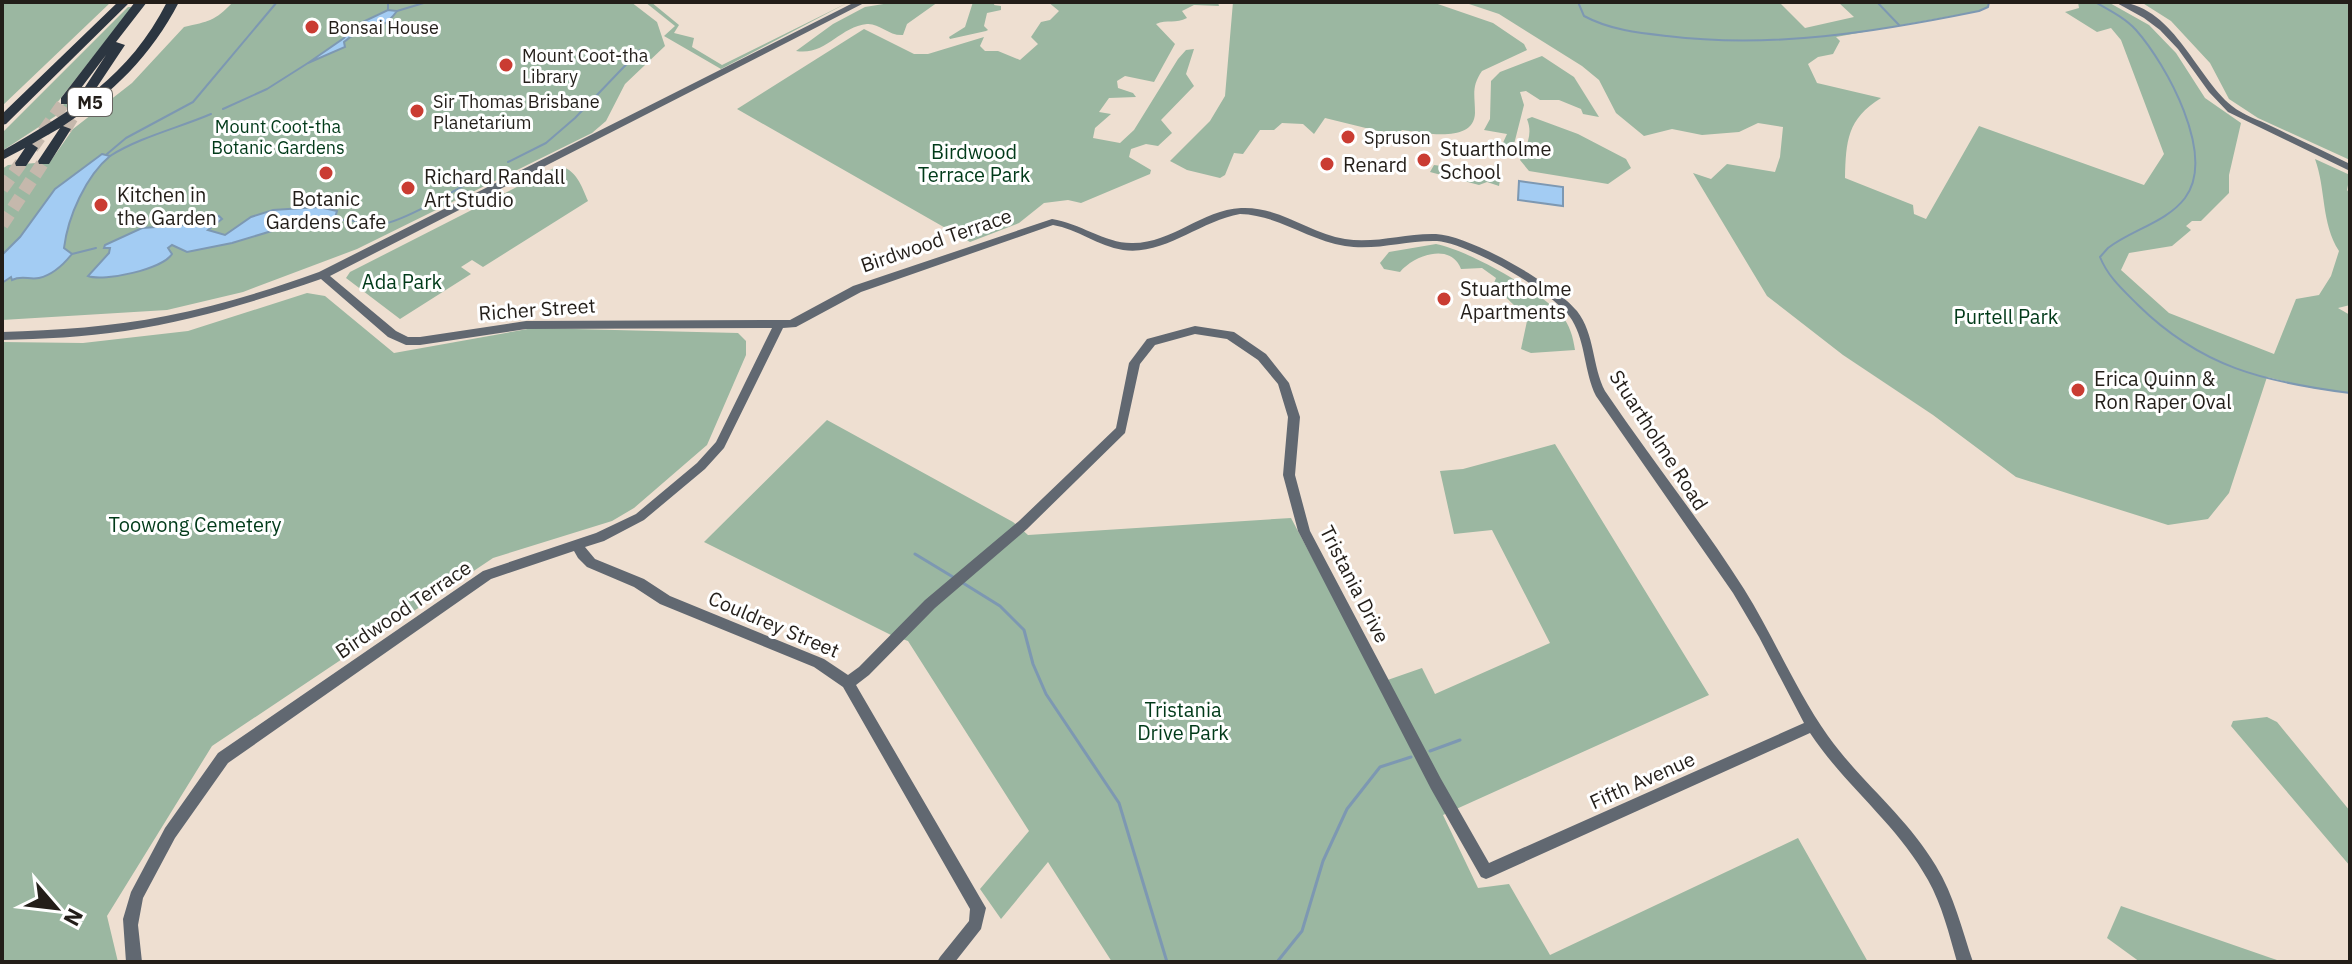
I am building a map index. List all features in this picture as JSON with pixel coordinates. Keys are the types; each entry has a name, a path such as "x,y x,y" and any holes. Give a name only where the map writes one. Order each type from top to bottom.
{"highway":[{"name":"M5","path":"2,121 124,2"},
{"name":"M5","path":"65,101 141,2"},
{"name":"M5","path":"89,90 152,2"},
{"name":"M5","path":"2,156 68,117 124,74 153,41 173,2"},
{"name":"M5","path":"44,161 65,129"},
{"path":"21,163 32,148"}],"main road":[{"path":"2,336 84,333 154,324 240,304 323,275 862,2"},
{"path":"2119,2 2151,19 2169,34 2216,96 2231,110 2350,168"},
{"name":"Stuartholme Road","path":"1065,223 1126,247 1151,245 1216,216 1238,211 1271,214 1325,238 1350,243 1443,238 1470,246 1563,303 1583,331 1593,381 1600,393 1754,617 1832,753 1926,863 1943,896 1965,962"},
{"name":"Birdwood Terrace","path":"134,962 129,927 136,898 201,787 223,758 487,575 578,545 640,517 712,456 728,433 779,325 796,322 857,289 1046,223 1065,223"},
{"name":"Richer Street","path":"323,275 392,334 406,341 526,325 614,322 779,325"},
{"name":"Tristania Drive","path":"848,683 1121,430 1135,363 1151,342 1182,332 1208,330 1230,335 1251,347 1274,370 1289,396 1295,432 1289,475 1304,531 1436,784 1486,872"},
{"name":"Couldrey Street","path":"578,545 591,563 639,583 665,600 819,663 848,683 975,900 976,924 945,962"},
{"name":"Fifth Avenue","path":"1486,872 1814,725"}],"green space":[{"path":"2,2 111,2 2,106"},
{"name":"Mount Coot-tha Botanic Gardens","path":"233,2 631,2 657,22 665,46 625,84 606,121 592,133 357,249 243,292 167,310 2,320 2,169 8,165 50,162 73,129 132,83 184,27 211,20"},
{"path":"645,2 651,2 679,25 674,33 694,38 692,47 722,65 849,2 721,69 664,36 675,26"},
{"path":"896,2 938,2 907,24 903,35 867,24 848,30 816,49 796,51 833,24 865,7"},
{"path":"973,2 995,2 994,5 1001,6 1001,10 987,13 984,26 988,30 950,39 965,27"},
{"name":"Birdwood Terrace Park","path":"1048,2 1218,2 1219,6 1194,5 1182,11 1187,18 1156,24 1175,44 1154,82 1125,76 1117,81 1118,88 1136,97 1109,98 1099,112 1111,114 1095,128 1093,138 1120,143 1134,130 1178,59 1186,50 1194,49 1186,74 1194,86 1161,120 1172,133 1158,146 1146,144 1131,149 1129,157 1151,170 1150,174 1081,203 1068,200 1044,203 1019,223 970,242 737,109 864,29 914,54 928,54 984,37 980,46 985,51 998,51 1020,60 1038,44 1031,37 1041,22 1050,20 1059,11"},
{"path":"1233,2 1432,2 1493,23 1524,44 1527,50 1482,71 1475,87 1475,113 1466,129 1445,134 1402,130 1399,133 1325,118 1314,134 1303,124 1282,123 1274,130 1260,130 1243,154 1234,153 1225,175 1220,178 1187,170 1170,161 1210,121 1225,96"},
{"name":"Purtell Park","path":"1463,2 1779,2 1805,28 1854,17 1838,2 1989,2 1988,7 1979,11 1836,37 1840,41 1833,54 1818,57 1808,64 1817,83 1881,98 1855,123 1846,153 1845,178 1913,205 1914,214 1926,219 1979,126 2144,185 2164,154 2121,40 2111,28 2097,32 2065,12 2079,8 2078,2 2108,2 2149,25 2176,53 2205,98 2241,123 2229,175 2229,193 2201,221 2192,221 2186,226 2191,230 2172,246 2129,253 2121,270 2169,313 2274,354 2296,299 2319,295 2331,276 2339,251 2329,229 2315,159 2350,175 2347,190 2350,194 2350,305 2338,308 2350,315 2350,393 2267,377 2229,493 2208,519 2168,525 2016,477 1933,415 1843,355 1767,296 1693,173 1711,179 1727,164 1775,172 1783,127 1758,123 1739,132 1702,135 1672,129 1644,136 1616,113 1599,80 1582,66 1499,14"},
{"path":"2141,2 2350,2 2350,160 2258,118 2229,99 2210,63 2171,21"},
{"path":"128,7 132,7 53,108 100,87 2,151 2,133"},
{"path":"1542,56 1574,77 1599,117 1583,114 1581,109 1559,100 1540,100 1526,91 1520,92 1524,105 1511,156 1501,147 1507,134 1484,130 1490,119 1491,81 1500,72"},
{"path":"1532,117 1578,134 1626,159 1631,168 1608,184 1529,171 1520,160 1529,135 1527,119"},
{"path":"1434,165 1501,174 1499,186 1487,182 1479,185 1430,172"},
{"name":"Ada Park","path":"558,166 574,174 588,201 483,267 472,260 461,267 471,274 400,319 346,278 350,272"},
{"path":"1436,244 1484,263 1551,305 1571,331 1575,350 1531,353 1521,349 1527,321 1498,289 1494,283 1496,278 1482,268 1461,269 1456,261 1441,254 1423,256 1400,272 1384,269 1380,263 1389,252"},
{"name":"Toowong Cemetery","path":"307,293 325,296 394,353 533,328 738,333 746,341 746,355 707,445 634,508 612,521 493,558 212,746 107,916 118,962 2,962 2,342 83,343 188,331"},
{"name":"Tristania Drive Park","path":"827,420 1013,522 1028,535 1291,518 1379,683 1422,668 1435,694 1550,643 1492,530 1454,534 1440,471 1463,469 1555,444 1709,695 1443,815 1478,888 1509,884 1550,955 1798,838 1868,962 1112,962 1048,862 1001,919 980,889 1029,831 908,641 704,542"},
{"path":"2267,717 2277,722 2350,811 2350,866 2231,726 2233,721"},
{"path":"2121,906 2283,962 2140,962 2107,938"}],"water":[{"path":"388,10 397,11 384,24 358,33 344,42 345,47 308,63 344,38 352,27"},
{"path":"102,154 110,156 86,185 70,223 64,248 72,254 58,269 44,277 12,280 11,277 2,283 2,255 20,237 55,189"},
{"path":"1519,181 1563,187 1563,206 1518,200"},
{"path":"319,207 337,211 334,221 298,223 232,243 187,252 172,245 168,248 172,254 157,265 133,273 88,276 109,253 110,248 104,248 105,245 142,228 185,225 210,215 222,219 208,230 225,235 251,217 273,210"}],"waterway":[{"path":"107,154 126,138 193,102 277,2"},
{"path":"388,2 388,10"},
{"path":"397,11 427,2"},
{"path":"1578,2 1584,16 1625,30 1706,40 1746,41 1824,36 1902,26 1979,11 1988,7 1989,2"},
{"path":"1877,2 1899,25"},
{"path":"2095,2 2132,26 2161,65 2184,111 2195,158 2193,180 2185,198 2159,220 2108,248 2100,257 2107,271 2162,326 2210,357 2262,377 2350,393"},
{"path":"508,162 546,143 575,118 640,50"},
{"path":"223,109 267,89 308,63"},
{"path":"110,156 146,138 211,114"},
{"path":"334,221 348,220 372,225 389,223 491,170"},
{"path":"72,254 96,248"},
{"path":"915,554 953,577"},
{"path":"963,583 1000,606 1024,630 1033,664 1046,694 1119,803 1167,962"},
{"path":"1430,751 1460,740"},
{"path":"1277,962 1302,931 1323,861 1347,809 1380,767 1411,757"}],"tunnel":[{"path":"65,129 89,90"},
{"path":"32,148 65,101"},
{"path":"2,225 44,161"},
{"path":"2,189 21,163"}],"place":[{"name":"Bonsai House","path":"312,27"},
{"name":"Mount Coot-tha Library","path":"506,65"},
{"name":"Sir Thomas Brisbane Planetarium","path":"417,111"},
{"name":"Spruson","path":"1348,137"},
{"name":"Stuartholme School","path":"1424,160"},
{"name":"Renard","path":"1327,164"},
{"name":"Botanic Gardens Cafe","path":"326,173"},
{"name":"Richard Randall Art Studio","path":"408,188"},
{"name":"Kitchen in the Garden","path":"101,205"},
{"name":"Stuartholme Apartments","path":"1444,299"},
{"name":"Erica Quinn & Ron Raper Oval","path":"2078,390"}]}
